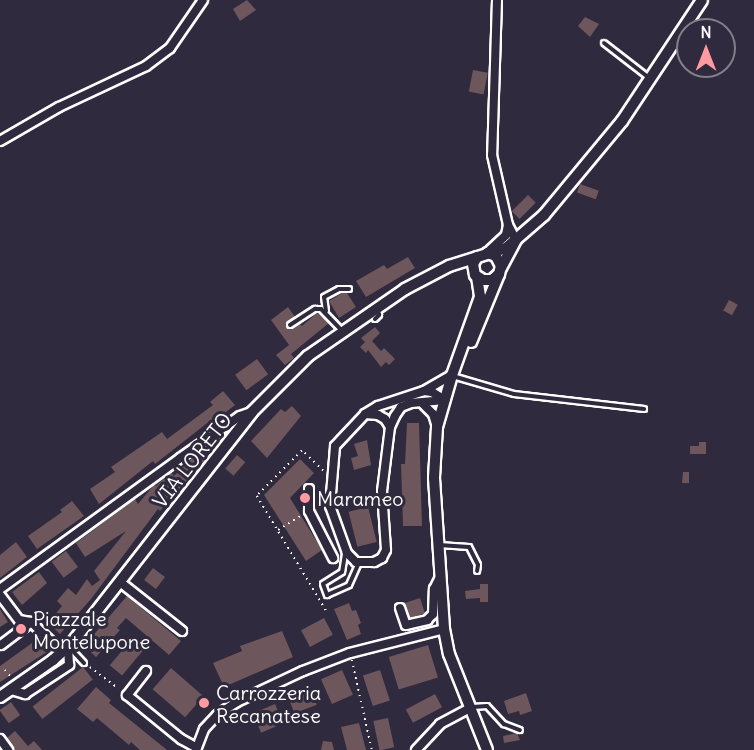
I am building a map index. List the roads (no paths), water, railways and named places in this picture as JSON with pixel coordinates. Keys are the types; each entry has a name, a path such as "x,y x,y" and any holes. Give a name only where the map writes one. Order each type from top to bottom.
{"main road":[{"path":"454,376 516,240 572,185 651,80 702,0"},
{"name":"VIA LORETO","path":"0,697 65,649 252,412 308,356 376,307 437,273 483,254 498,251 516,240"},
{"path":"487,750 454,669 444,629 434,466 437,428 480,297 473,264 483,254 498,258 500,271"},
{"name":"VIA LORETO","path":"437,273 457,270 476,275"},
{"path":"476,275 489,281 500,271"}],"street":[{"path":"0,141 60,107 146,66 170,48 203,0"},
{"path":"497,0 492,155 508,225 516,240"},
{"path":"483,254 500,243 508,225"},
{"path":"445,400 401,407 390,427 382,491 386,550 382,558 374,562 353,560 346,550 330,506 335,446 365,414 396,398 424,391 454,376"},
{"path":"424,391 432,392 445,400"},
{"path":"423,404 432,414 437,428"},
{"path":"0,589 209,437 240,416 252,412"},
{"path":"365,414 385,419 390,427"},
{"path":"209,437 228,444"},
{"path":"309,489 309,511 333,558"},
{"path":"400,608 406,625 427,620 433,614 434,589 441,576"},
{"path":"120,582 182,632"},
{"path":"0,595 19,620 31,622 65,649"},
{"path":"1,645 31,622"},
{"path":"146,671 127,695 180,739 196,749 204,729 217,715 230,706 303,671 350,653 444,629"},
{"path":"416,750 440,724 470,708"},
{"path":"0,740 8,750"}],"lane":[{"path":"604,43 651,80"},
{"path":"342,331 326,311 324,297 339,289 349,289"},
{"path":"375,319 380,313 376,307"},
{"path":"290,326 315,309 326,311"},
{"path":"454,376 514,394 644,409"},
{"path":"438,545 469,547 478,565 477,571"},
{"path":"346,550 342,572 322,584 327,595 349,585 359,562"},
{"path":"65,649 84,663"},
{"path":"470,708 487,706 504,724 520,730"}],"place":[{"name":"Marameo","path":"305,498"},
{"name":"Piazzale Montelupone","path":"21,629"},
{"name":"Carrozzeria Recanatese","path":"204,703"}]}
